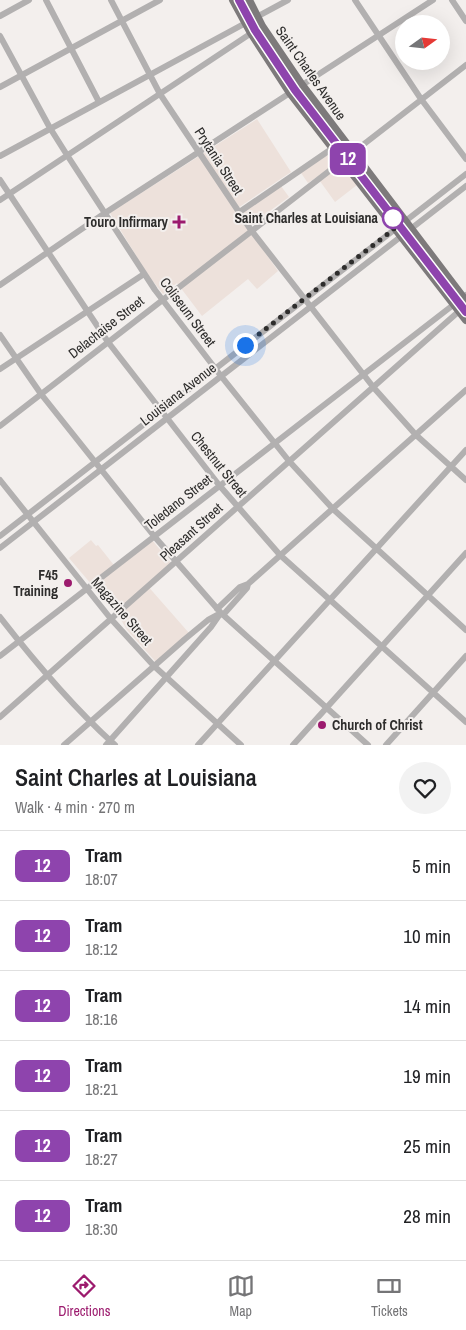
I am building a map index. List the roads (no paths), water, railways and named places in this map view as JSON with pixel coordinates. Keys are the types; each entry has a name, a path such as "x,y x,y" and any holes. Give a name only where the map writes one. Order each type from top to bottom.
{"main road":[{"name":"Saint Charles Avenue","path":"233,0 251,33 290,93 466,320"},
{"name":"Saint Charles Avenue","path":"249,0 262,26 302,85 465,300"}],"street":[{"path":"0,16 29,0"},
{"path":"46,0 99,102"},
{"name":"Prytania Street","path":"111,0 160,94 238,213 362,374 416,435 466,480"},
{"path":"0,87 160,0"},
{"path":"0,156 288,0"},
{"path":"356,0 421,99 466,159"},
{"path":"0,285 105,213 433,0"},
{"path":"452,0 466,21"},
{"path":"0,200 262,26"},
{"name":"Coliseum Street","path":"0,36 50,128 144,274 221,376 289,461 333,509 466,630"},
{"name":"Delachaise Street","path":"0,426 466,65"},
{"path":"238,213 344,141"},
{"name":"Louisiana Avenue","path":"0,536 466,174"},
{"name":"Chestnut Street","path":"0,180 108,342 219,485 280,555 466,722"},
{"path":"454,184 460,191"},
{"name":"Louisiana Avenue","path":"0,548 466,186"},
{"path":"354,260 360,268"},
{"path":"0,369 144,274"},
{"name":"Toledano Street","path":"0,656 362,374 465,300"},
{"name":"Pleasant Street","path":"0,717 374,388 456,308"},
{"path":"0,335 41,394 95,462 154,536 220,612 368,745"},
{"path":"64,745 154,666 220,612 280,555 466,390"},
{"path":"198,745 466,450"},
{"name":"Magazine Street","path":"0,480 111,619 154,666 241,745"},
{"path":"293,745 466,553"},
{"path":"0,617 111,744 166,677 212,627 220,612"},
{"path":"386,745 466,656"}],"tram line":[{"path":"239,0 255,30 295,90 466,312"},
{"name":"12","path":"239,0 255,30 295,90 466,312"}],"place":[{"name":"Saint Charles at Louisiana","path":"393,218"},
{"name":"Touro Infirmary","path":"179,222"},
{"name":"F45 Training","path":"68,583"},
{"name":"Church of Christ","path":"322,725"}]}
